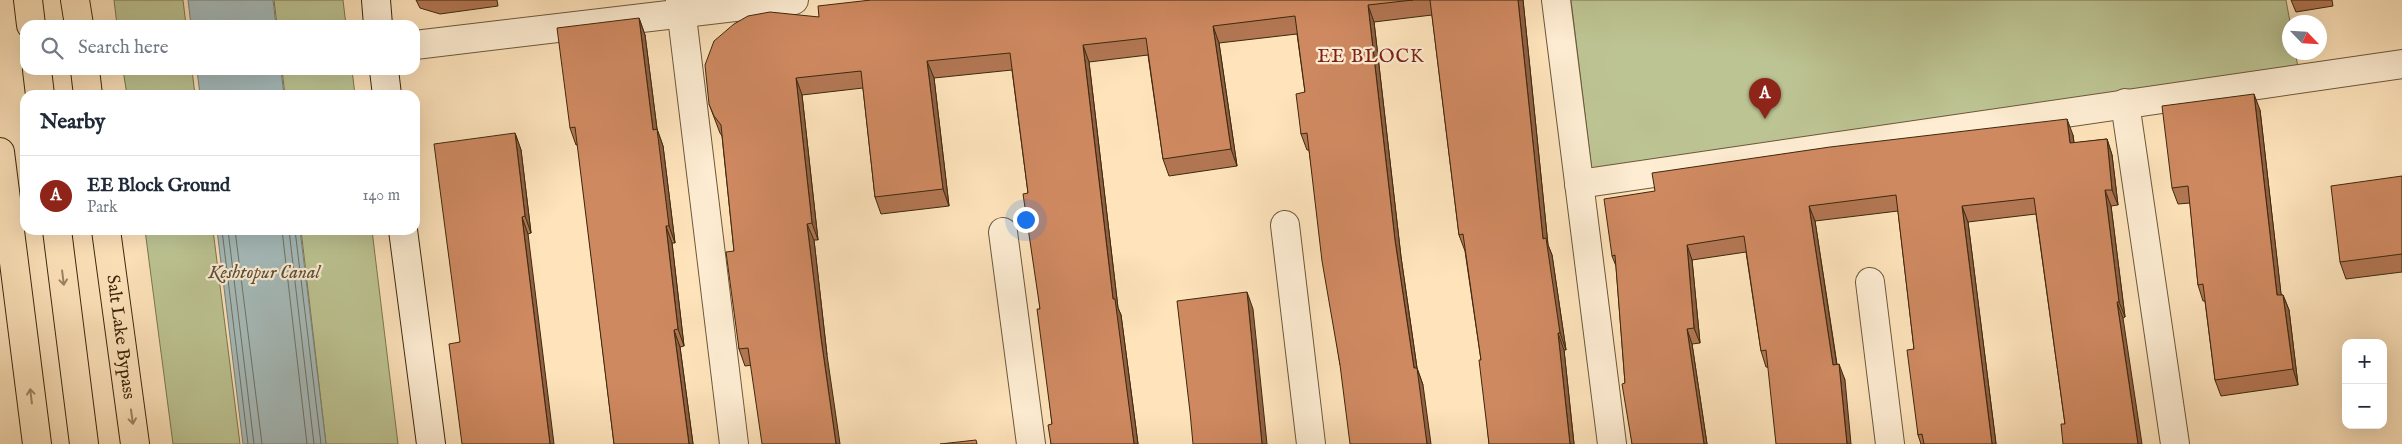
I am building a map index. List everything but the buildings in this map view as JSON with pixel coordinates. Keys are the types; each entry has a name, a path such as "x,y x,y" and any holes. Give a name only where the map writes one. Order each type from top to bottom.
{"main road":[{"path":"28,0 30,20"},
{"path":"75,0 78,20"},
{"path":"38,75 39,90"},
{"path":"86,75 87,90"},
{"path":"0,152 37,444"},
{"path":"58,235 84,444"},
{"name":"Salt Lake Bypass","path":"107,235 136,444"}],"street":[{"path":"376,0 378,20"},
{"path":"420,44 680,7 794,0"},
{"path":"1556,0 1612,444"},
{"path":"680,7 734,444"},
{"path":"1579,184 2402,64"},
{"path":"385,75 386,90"},
{"path":"2125,103 2174,444"},
{"path":"1285,226 1311,444"},
{"path":"1004,232 1031,444"},
{"path":"404,235 431,444"},
{"path":"1870,282 1890,444"}],"green space":[{"path":"114,0 183,0 185,20 116,20"},
{"path":"274,0 343,0 345,20 276,20"},
{"path":"1571,0 2286,0 2289,15 2282,15 2282,60 2297,60 2298,66 1592,171"},
{"path":"124,75 193,75 194,90 126,90"},
{"path":"283,75 353,75 354,90 284,90"},
{"path":"146,235 214,235 240,444 173,444"},
{"path":"302,235 373,235 398,444 326,444"}],"water":[{"path":"188,0 273,0 275,20 190,20"},
{"path":"198,75 282,75 283,90 199,90"},
{"name":"Keshtopur Canal","path":"218,235 301,235 326,444 243,444"}],"place":[{"name":"EE Block Ground","path":"1765,119"}],"district":[{"name":"EE BLOCK","path":"1371,57"}]}
